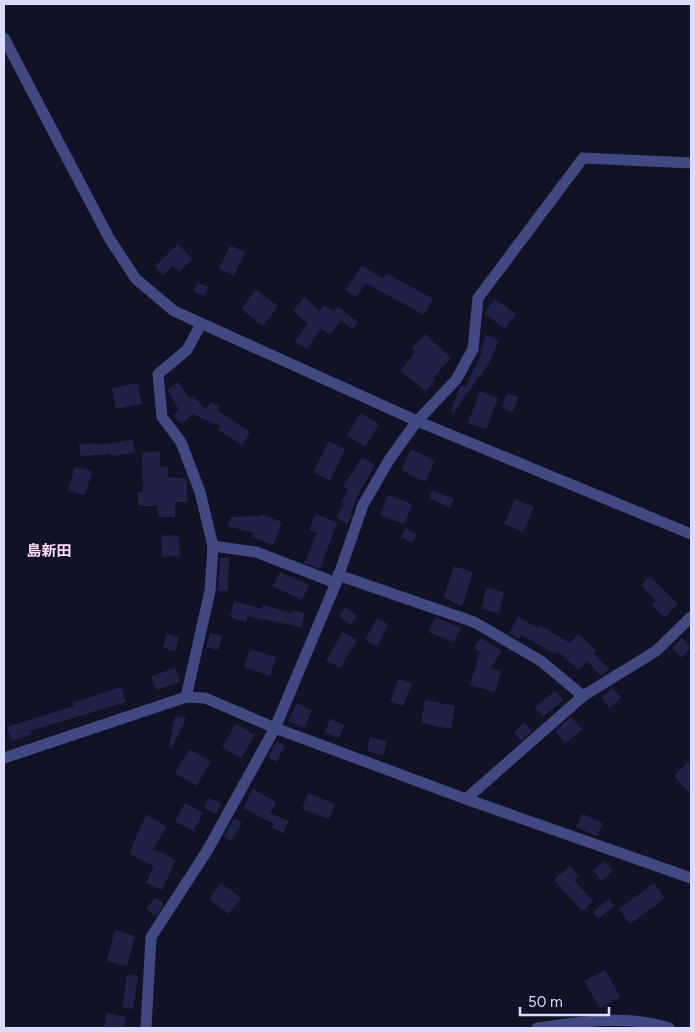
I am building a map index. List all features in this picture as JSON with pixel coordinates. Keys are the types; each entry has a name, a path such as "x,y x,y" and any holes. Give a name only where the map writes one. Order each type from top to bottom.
{"street":[{"path":"4,38 108,238 136,280 174,311 417,422 691,534"},
{"path":"146,1028 151,937 208,851 275,728 337,579 363,505 389,460 417,422 456,380 473,349 478,298 583,158 691,164"},
{"path":"186,697 210,591 213,546 200,492 180,442 162,417 158,374 187,350 200,324"},
{"path":"213,546 256,552 474,622 541,661 583,696"},
{"path":"466,799 583,696 656,650 691,617"},
{"path":"4,758 186,697 206,698 275,728 466,799 691,878"},
{"path":"537,1028 585,1021 647,1021 669,1028"}],"building":[{"path":"178,244 192,259 179,272 173,265 163,275 155,266"},
{"path":"230,245 245,252 234,276 219,268"},
{"path":"362,265 383,279 386,273 433,299 424,315 366,283 356,297 346,290"},
{"path":"197,283 208,287 205,296 194,292"},
{"path":"256,290 278,306 263,326 241,309"},
{"path":"305,297 319,311 324,305 334,312 338,307 358,322 352,329 341,320 330,335 321,328 307,349 295,342 307,324 293,310"},
{"path":"495,299 516,314 505,329 484,313"},
{"path":"425,334 451,358 433,378 435,380 426,391 400,371 416,351 412,348"},
{"path":"486,335 499,340 490,362 453,413 451,411 460,387 462,385 466,386 482,353 480,352"},
{"path":"178,382 190,399 193,396 206,410 210,402 220,406 218,411 250,432 242,445 218,430 220,426 192,414 182,424 173,416 179,410 167,390"},
{"path":"137,383 142,404 116,409 112,388"},
{"path":"480,391 498,398 486,429 468,423"},
{"path":"507,393 518,397 513,412 502,407"},
{"path":"361,413 379,424 365,447 347,435"},
{"path":"133,440 135,453 112,456 111,454 80,456 79,444 95,443 95,445"},
{"path":"329,441 345,449 330,481 313,472"},
{"path":"411,449 435,461 425,482 401,470"},
{"path":"160,451 160,467 168,466 168,477 187,479 187,502 175,502 175,517 158,517 158,506 138,506 138,492 143,492 142,452"},
{"path":"362,457 375,465 356,498 347,524 336,518 344,504 341,502 348,489 343,487"},
{"path":"75,467 92,471 85,495 68,491"},
{"path":"432,490 454,499 450,508 429,498"},
{"path":"388,495 412,504 404,524 380,515"},
{"path":"515,499 534,507 523,532 504,524"},
{"path":"261,514 282,522 273,545 252,537 253,533 228,526 231,517 260,516"},
{"path":"316,514 337,523 320,569 304,563 317,533 309,530"},
{"path":"406,528 417,534 412,543 401,537"},
{"path":"178,535 180,556 162,557 161,536"},
{"path":"220,558 229,558 228,591 218,591"},
{"path":"454,566 473,572 462,607 444,597"},
{"path":"280,572 309,585 302,600 273,586"},
{"path":"650,576 678,604 664,618 652,605 656,601 641,585"},
{"path":"486,588 504,592 499,613 481,609"},
{"path":"234,601 262,609 263,605 292,613 292,610 305,613 301,627 247,616 246,622 230,617"},
{"path":"345,607 357,615 351,625 339,617"},
{"path":"435,617 461,628 454,642 429,632"},
{"path":"518,617 538,628 539,625 570,643 578,634 596,650 593,653 609,669 601,676 587,661 579,670 557,651 555,654 521,635 519,639 509,633"},
{"path":"377,618 388,624 377,646 365,640"},
{"path":"343,632 357,640 340,668 326,660"},
{"path":"210,633 222,636 218,650 206,647"},
{"path":"167,634 179,637 175,651 163,648"},
{"path":"481,638 502,651 490,668 501,671 495,692 470,685 480,652 474,648"},
{"path":"682,638 691,647 681,658 672,648"},
{"path":"250,649 276,657 270,676 244,667"},
{"path":"175,668 180,682 156,690 151,676"},
{"path":"399,679 412,684 403,706 390,701"},
{"path":"121,687 126,702 30,731 32,734 12,741 7,727 74,706 73,703"},
{"path":"612,688 621,697 610,708 601,698"},
{"path":"555,691 563,700 543,717 535,707"},
{"path":"425,700 455,706 451,729 421,723"},
{"path":"297,703 312,711 304,728 288,721"},
{"path":"175,716 186,718 172,748 169,747"},
{"path":"571,717 582,729 565,744 555,731"},
{"path":"330,719 344,725 339,738 325,732"},
{"path":"524,723 532,731 521,741 514,733"},
{"path":"236,724 255,735 241,758 222,747"},
{"path":"370,737 387,741 383,755 367,751"},
{"path":"277,741 285,746 276,762 268,757"},
{"path":"190,749 211,762 196,786 175,773"},
{"path":"691,759 691,794 674,776"},
{"path":"253,789 276,802 270,813 289,821 283,833 272,828 274,824 243,808"},
{"path":"308,793 335,804 329,819 302,809"},
{"path":"209,798 221,804 216,814 204,808"},
{"path":"185,803 203,813 193,831 175,821"},
{"path":"582,814 603,823 597,836 576,827"},
{"path":"146,815 167,827 153,849 176,860 162,890 146,883 154,866 129,854"},
{"path":"234,818 242,823 231,841 224,836"},
{"path":"605,861 613,871 601,881 593,870"},
{"path":"570,866 579,876 574,880 593,901 582,911 554,880"},
{"path":"221,883 241,898 229,914 209,899"},
{"path":"654,883 665,898 630,924 619,909"},
{"path":"155,897 164,904 156,916 146,909"},
{"path":"609,899 614,906 598,919 593,912"},
{"path":"115,930 135,936 127,966 107,961"},
{"path":"605,970 620,997 600,1008 584,981"},
{"path":"127,974 138,976 133,1009 122,1008"},
{"path":"107,1013 127,1017 124,1028 104,1028"}],"district":[{"name":"島新田","path":"49,551"}]}
